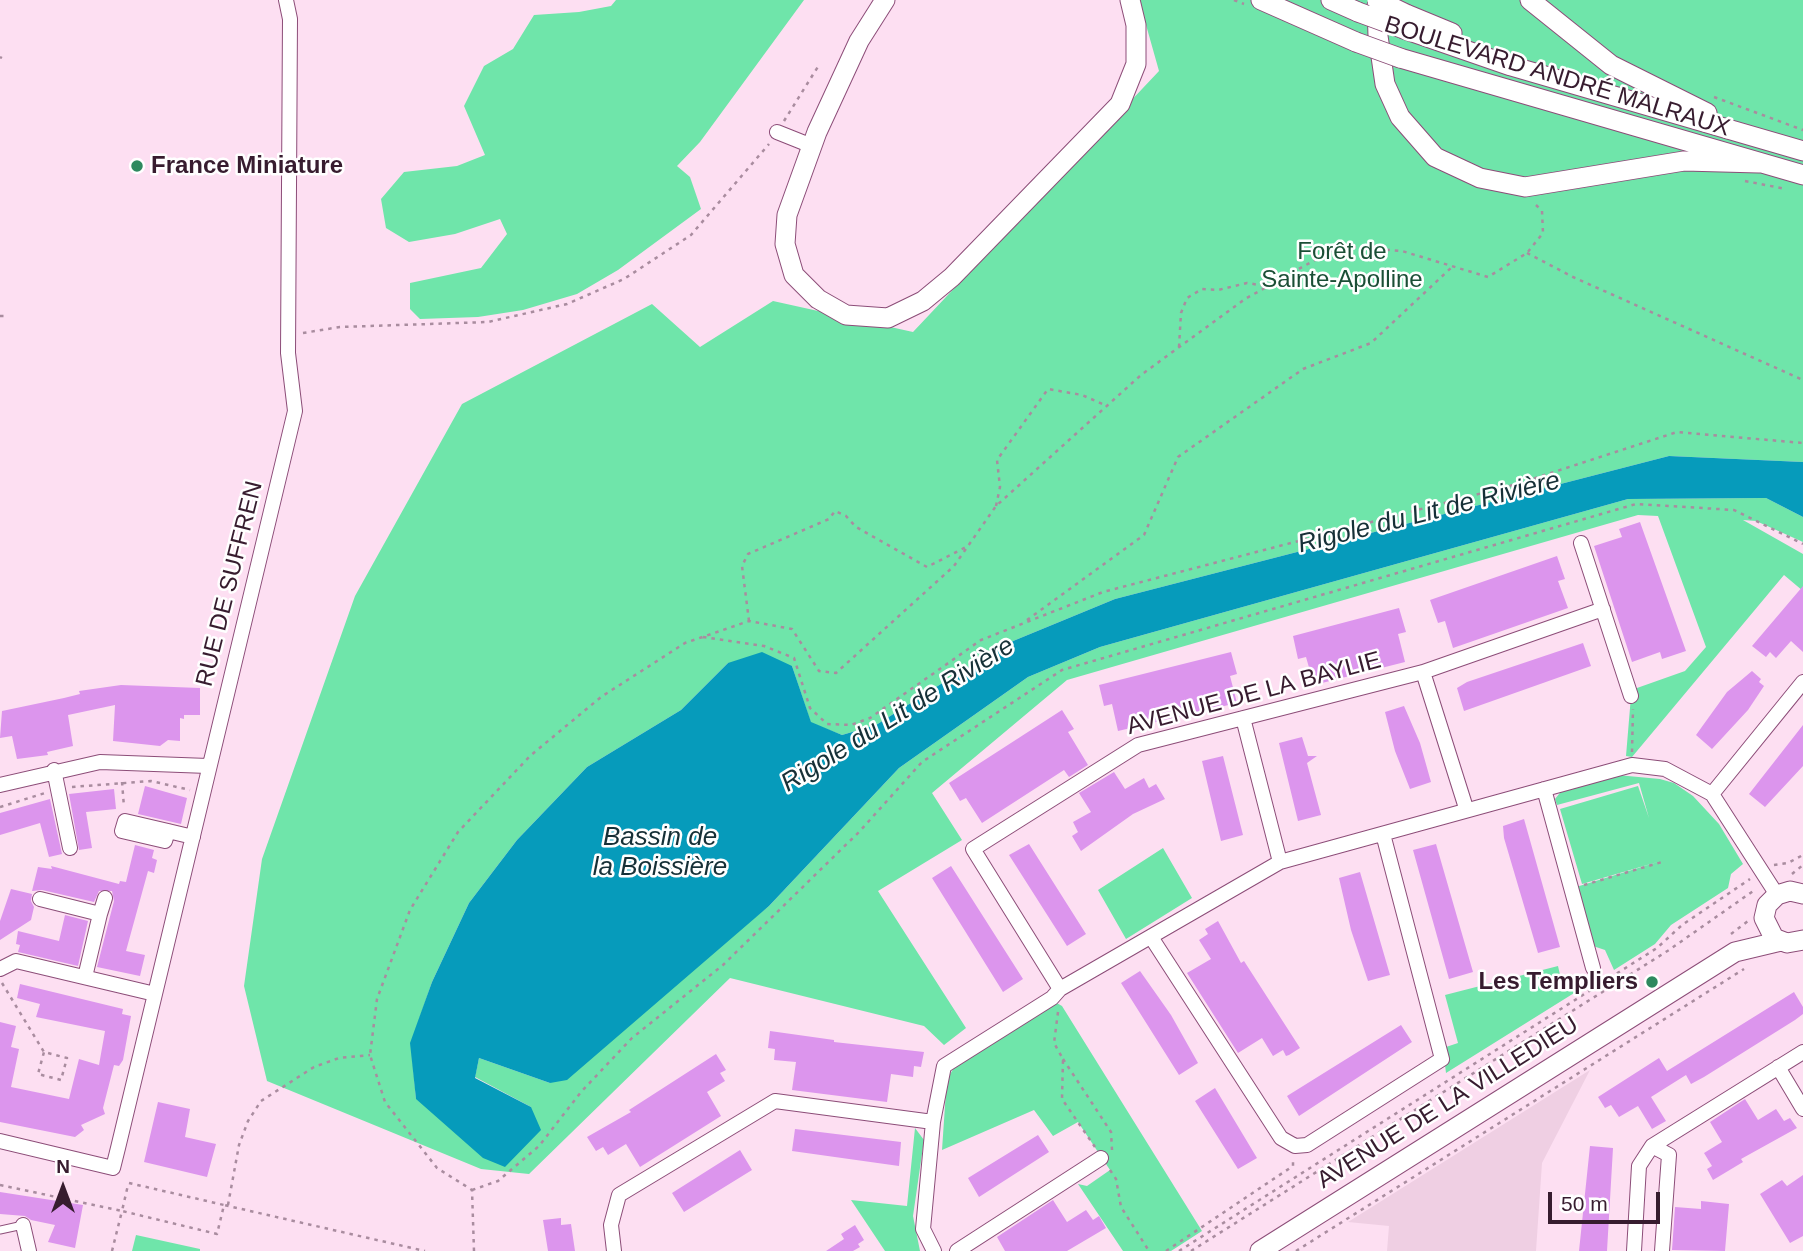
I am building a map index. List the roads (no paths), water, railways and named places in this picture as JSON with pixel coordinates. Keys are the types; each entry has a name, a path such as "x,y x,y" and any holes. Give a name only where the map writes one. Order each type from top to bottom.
{"main road":[{"path":"885,0 859,41 812,146 787,215 785,244 794,275 818,299 846,315 888,317 923,301 952,277 1120,104 1136,64 1136,25 1130,0"},
{"name":"BOULEVARD ANDRÉ MALRAUX","path":"1261,0 1356,42 1400,58 1803,175"},
{"name":"BOULEVARD ANDRÉ MALRAUX","path":"1331,0 1358,12 1469,40 1511,66 1803,150"},
{"path":"1377,0 1405,22"},
{"path":"1377,0 1378,36 1385,84 1400,117 1435,157 1480,178 1525,187 1684,161 1759,163"},
{"path":"1530,0 1611,65 1702,111 1803,150"},
{"path":"1768,883 1803,894"},
{"name":"AVENUE DE LA VILLEDIEU","path":"1259,1251 1728,946 1758,918 1767,905 1768,883"},
{"path":"1758,918 1781,942"},
{"name":"AVENUE DE LA VILLEDIEU","path":"1728,946 1793,943 1803,940"}],"street":[{"name":"RUE DE SUFFREN","path":"0,1141 113,1168 295,411 288,353 290,19 286,0"},
{"path":"777,132 812,146"},
{"path":"1581,543 1631,696"},
{"name":"AVENUE DE LA BAYLIE","path":"1056,993 973,849 1138,745 1423,672 1603,609"},
{"path":"1423,672 1466,808"},
{"path":"1712,794 1803,682"},
{"path":"1243,718 1280,862"},
{"path":"0,785 54,770 100,762 208,766"},
{"path":"934,1251 923,1228 933,1122 944,1066 1056,993 1280,862 1466,808 1632,765 1665,769 1712,794 1768,883"},
{"path":"54,770 70,848"},
{"path":"1544,789 1593,968"},
{"path":"125,821 193,837"},
{"path":"1151,937 1281,1138 1295,1146 1307,1145 1442,1059 1383,834"},
{"path":"85,977 105,898"},
{"path":"40,899 100,914"},
{"path":"0,969 16,961 155,994"},
{"path":"1634,1251 1639,1166 1652,1146 1803,1052"},
{"path":"1778,1068 1803,1109"},
{"path":"614,1251 611,1225 619,1195 775,1101 933,1122"},
{"path":"1652,1146 1669,1155 1662,1251"},
{"path":"957,1251 1108,1160"},
{"path":"23,1225 29,1251"}],"lane":[{"path":"0,1230 23,1225"}],"water":[{"name":"Bassin de la Boissière","path":"1669,456 1803,462 1803,517 1766,498 1628,499 1100,647 1028,677 899,768 769,906 567,1080 550,1083 479,1058 475,1078 531,1107 541,1130 505,1167 483,1158 416,1099 410,1043 432,982 469,903 517,840 587,767 681,710 728,663 762,652 792,666 811,722 842,735 876,725 1001,646 1115,599"}],"place":[{"name":"France Miniature","path":"137,166"},
{"name":"Les Templiers","path":"1652,982"}],"park label":[{"name":"Forêt de Sainte-Apolline","path":"1342,266"}],"water label":[{"name":"Rigole du Lit de Rivière","path":"1429,513"},
{"name":"Rigole du Lit de Rivière","path":"898,715"}]}
